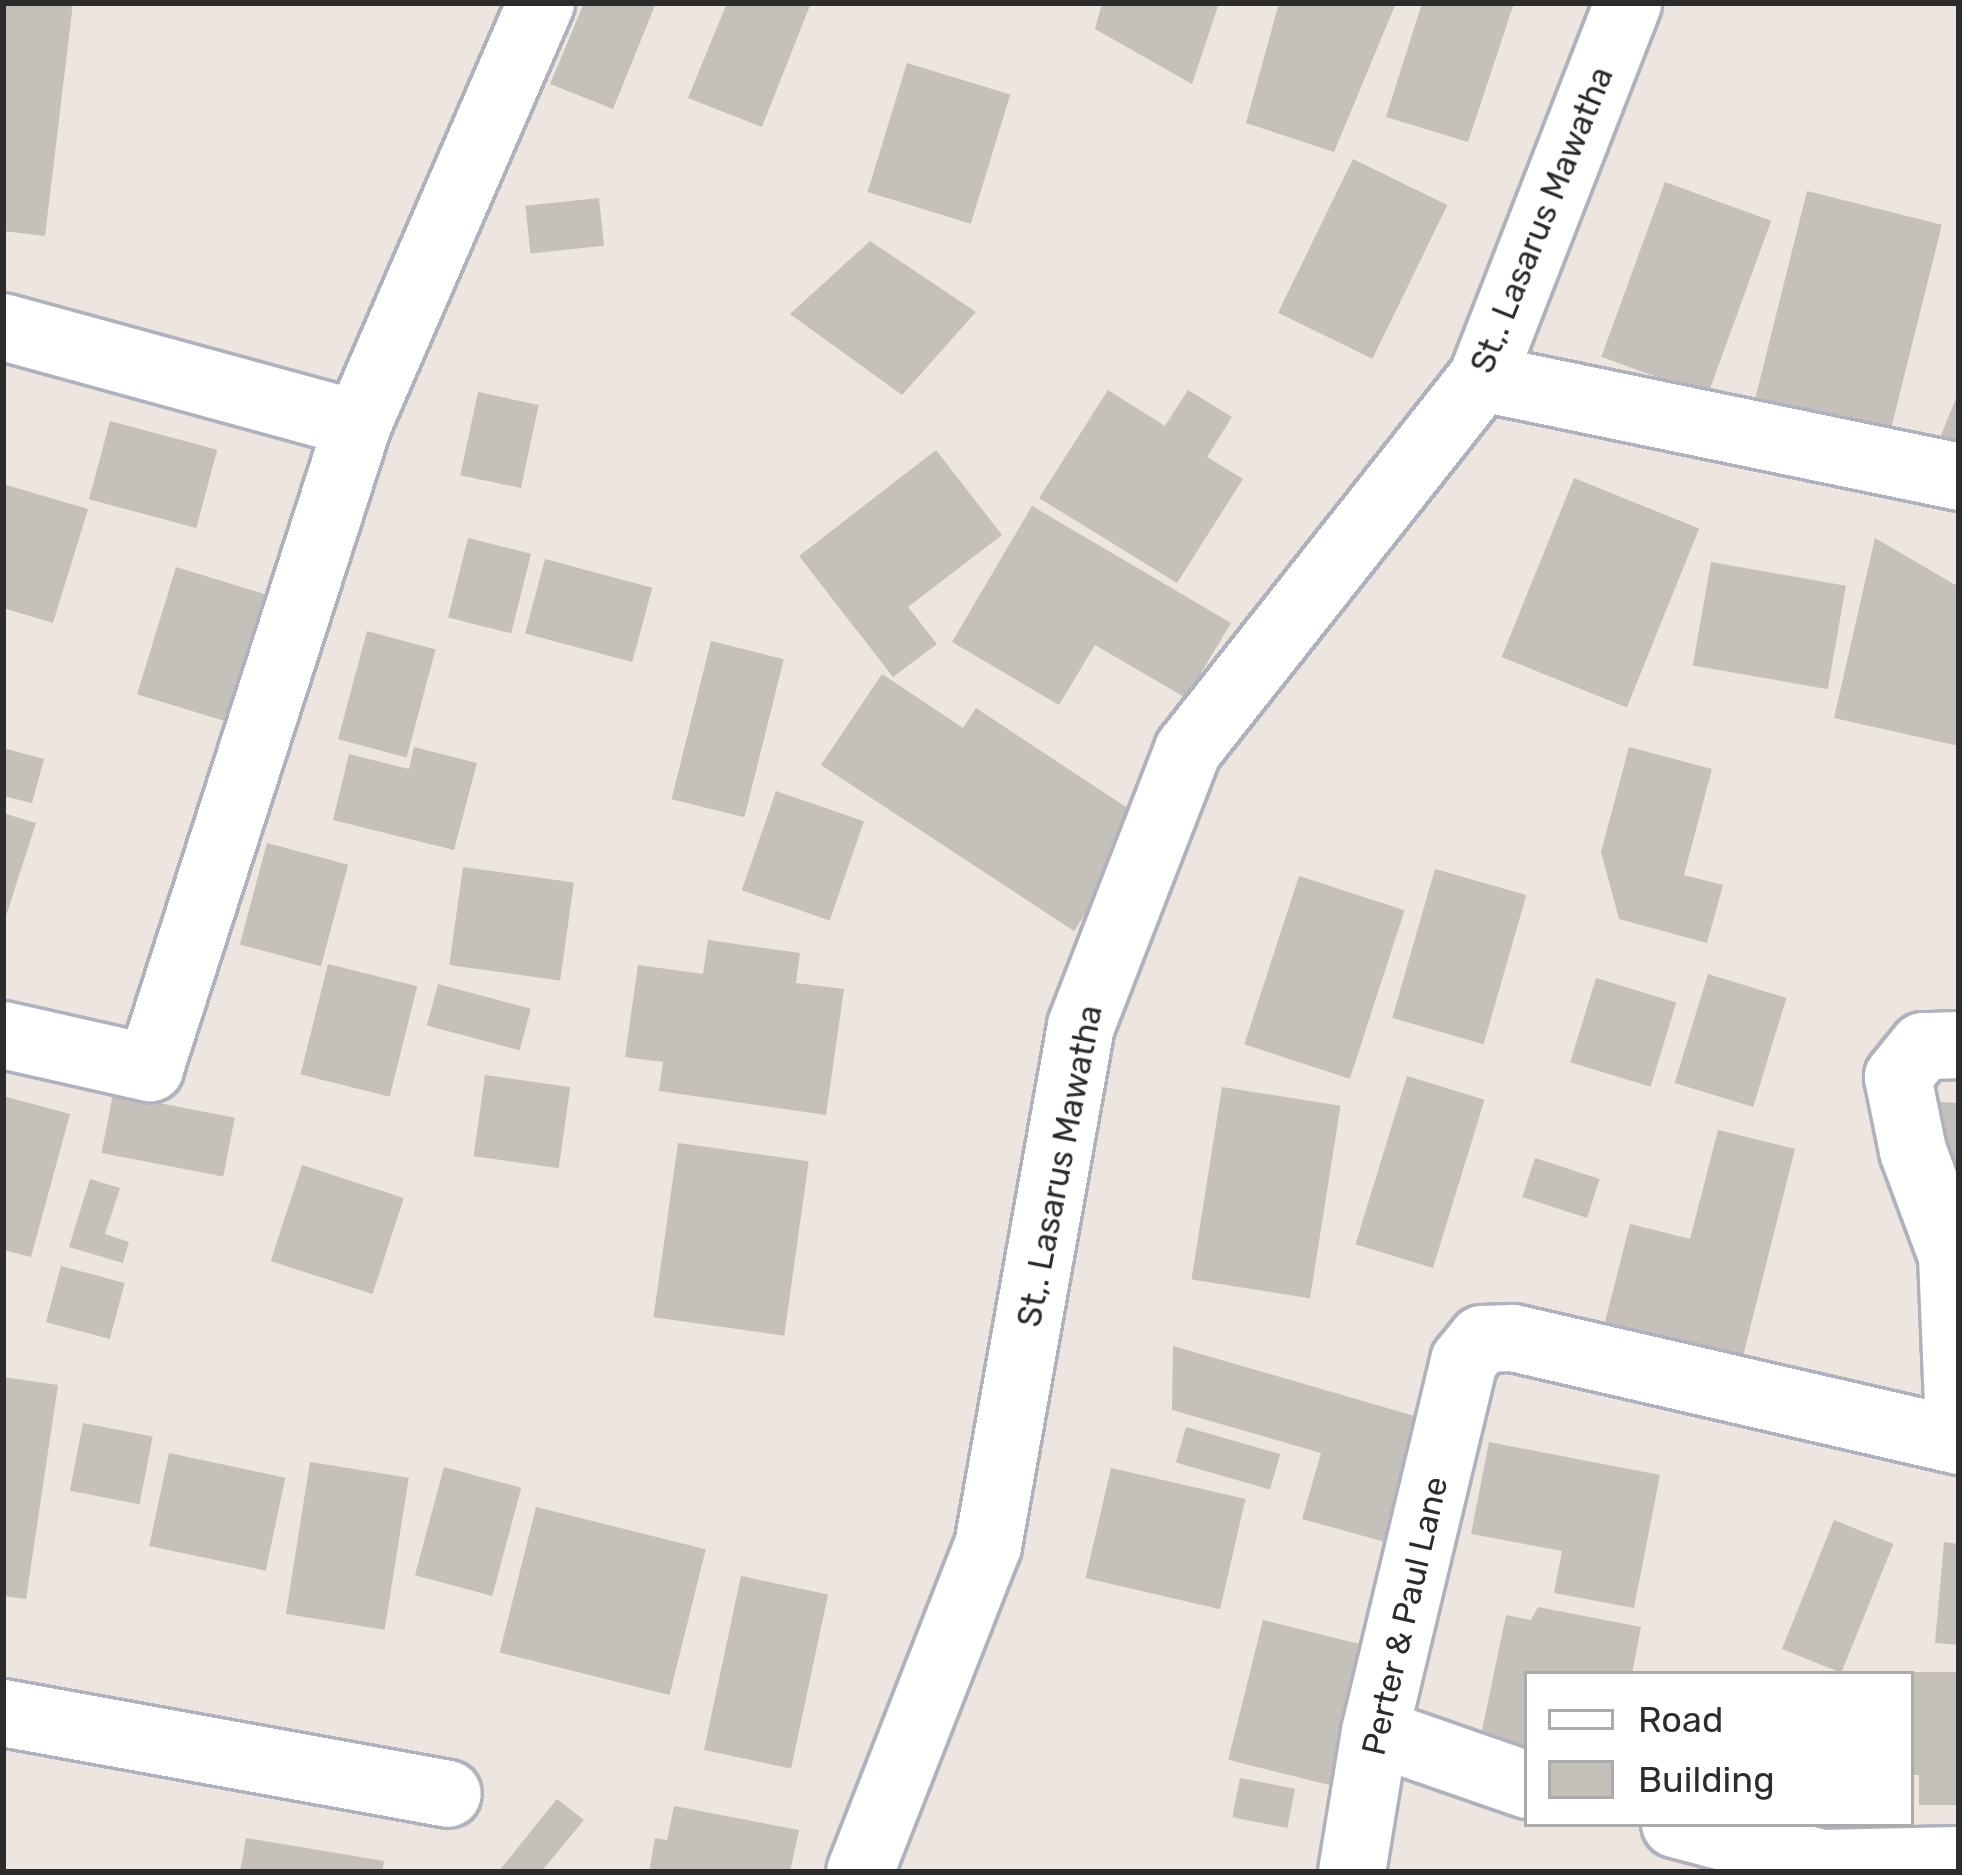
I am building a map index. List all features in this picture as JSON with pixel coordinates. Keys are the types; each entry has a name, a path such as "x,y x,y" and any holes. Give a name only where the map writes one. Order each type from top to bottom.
{"street":[{"path":"3,1035 151,1069 358,424 541,3"},
{"name":"St,. Lasarus Mawatha","path":"860,1872 988,1546 1081,1026 1188,750 1482,378 1628,3"},
{"path":"3,327 358,424"},
{"path":"1482,378 1959,477"},
{"path":"1959,1046 1923,1046 1898,1077 1913,1151 1952,1256 1959,1438"},
{"name":"Perter & Paul Lane","path":"1352,1872 1375,1732 1464,1361 1482,1339 1513,1337 1959,1438"},
{"path":"3,1713 448,1794"},
{"path":"1375,1732 1524,1784"},
{"path":"1686,1827 1822,1863 1959,1860"}],"building":[{"path":"3,3 73,3 45,236 3,231"},
{"path":"584,3 656,3 613,109 550,84"},
{"path":"727,3 811,3 762,127 688,98"},
{"path":"1102,3 1219,3 1192,84 1095,29"},
{"path":"1279,3 1396,3 1334,152 1246,123"},
{"path":"1422,3 1514,3 1468,142 1386,117"},
{"path":"907,63 1010,95 971,224 868,192"},
{"path":"1353,159 1447,205 1372,359 1278,313"},
{"path":"1665,182 1771,221 1708,395 1601,357"},
{"path":"1807,191 1942,225 1889,436 1754,403"},
{"path":"599,198 604,246 530,253 525,206"},
{"path":"870,241 976,312 902,395 790,314"},
{"path":"1108,390 1165,426 1188,390 1232,417 1207,457 1243,479 1177,583 1039,498"},
{"path":"1959,391 1959,442 1939,440"},
{"path":"478,392 539,405 521,488 460,475"},
{"path":"110,421 217,450 196,528 89,499"},
{"path":"936,450 1002,535 908,607 937,644 893,677 799,556"},
{"path":"1574,478 1699,529 1627,708 1502,657"},
{"path":"3,484 88,509 53,623 3,608"},
{"path":"1032,506 1231,623 1186,698 1095,645 1059,705 952,642"},
{"path":"468,538 531,554 511,633 448,618"},
{"path":"1875,538 1959,587 1959,746 1834,718"},
{"path":"545,559 652,588 632,662 525,633"},
{"path":"1711,562 1846,586 1828,689 1693,665"},
{"path":"176,567 266,594 227,722 137,694"},
{"path":"367,631 436,649 407,758 338,739"},
{"path":"711,641 784,659 744,817 672,799"},
{"path":"882,674 963,728 976,708 1147,821 1074,931 821,765"},
{"path":"414,747 477,763 454,850 333,820 349,754 409,769"},
{"path":"1629,747 1712,769 1684,875 1723,885 1707,943 1619,919 1601,852"},
{"path":"3,748 44,759 32,803 3,796"},
{"path":"776,791 864,821 830,921 742,890"},
{"path":"3,813 36,823 4,922 3,922"},
{"path":"267,843 348,865 321,966 240,944"},
{"path":"463,867 574,883 560,981 449,965"},
{"path":"1435,869 1526,895 1484,1044 1392,1018"},
{"path":"1299,876 1405,910 1350,1079 1244,1044"},
{"path":"708,940 800,953 796,983 844,989 826,1115 659,1091 663,1062 625,1057 638,965 703,974"},
{"path":"328,964 417,986 390,1097 300,1075"},
{"path":"1708,974 1786,998 1753,1107 1675,1083"},
{"path":"1596,978 1676,1003 1651,1087 1570,1062"},
{"path":"438,984 531,1009 520,1050 427,1026"},
{"path":"485,1075 570,1087 559,1168 474,1156"},
{"path":"1407,1076 1484,1100 1433,1268 1356,1244"},
{"path":"1222,1087 1341,1106 1310,1298 1191,1280"},
{"path":"113,1094 235,1118 223,1177 102,1153"},
{"path":"3,1096 70,1114 31,1257 3,1250"},
{"path":"1939,1102 1959,1103 1954,1195 1934,1194"},
{"path":"1718,1130 1795,1149 1743,1356 1605,1322 1630,1224 1690,1239"},
{"path":"678,1143 809,1161 784,1336 654,1317"},
{"path":"1535,1158 1600,1179 1587,1218 1522,1197"},
{"path":"302,1165 404,1198 373,1294 271,1261"},
{"path":"90,1179 120,1188 105,1234 129,1242 123,1263 69,1247"},
{"path":"61,1266 125,1283 110,1339 46,1322"},
{"path":"1173,1346 1449,1426 1414,1550 1302,1519 1321,1453 1172,1410"},
{"path":"3,1377 58,1385 26,1599 3,1596"},
{"path":"83,1423 153,1437 140,1504 70,1491"},
{"path":"1186,1427 1280,1454 1270,1490 1176,1463"},
{"path":"1489,1442 1660,1475 1634,1608 1554,1593 1562,1551 1471,1534"},
{"path":"169,1453 285,1478 266,1571 149,1546"},
{"path":"310,1462 409,1478 385,1630 286,1614"},
{"path":"444,1467 521,1488 492,1596 415,1575"},
{"path":"1111,1468 1245,1499 1220,1609 1086,1578"},
{"path":"536,1507 706,1549 670,1695 500,1653"},
{"path":"1834,1520 1893,1544 1842,1671 1782,1649"},
{"path":"1944,1542 1959,1544 1959,1645 1935,1643"},
{"path":"741,1576 828,1595 791,1769 704,1750"},
{"path":"1538,1607 1641,1627 1633,1671 1524,1671 1524,1754 1479,1745 1506,1615 1531,1620"},
{"path":"1263,1620 1374,1648 1339,1787 1228,1760"},
{"path":"1914,1672 1959,1672 1959,1805 1919,1805 1919,1775 1914,1775"},
{"path":"1240,1778 1295,1789 1287,1828 1232,1817"},
{"path":"557,1799 584,1820 541,1872 498,1872"},
{"path":"674,1806 799,1830 790,1872 649,1872 655,1838 667,1840"},
{"path":"246,1838 384,1861 382,1872 240,1872"}]}
